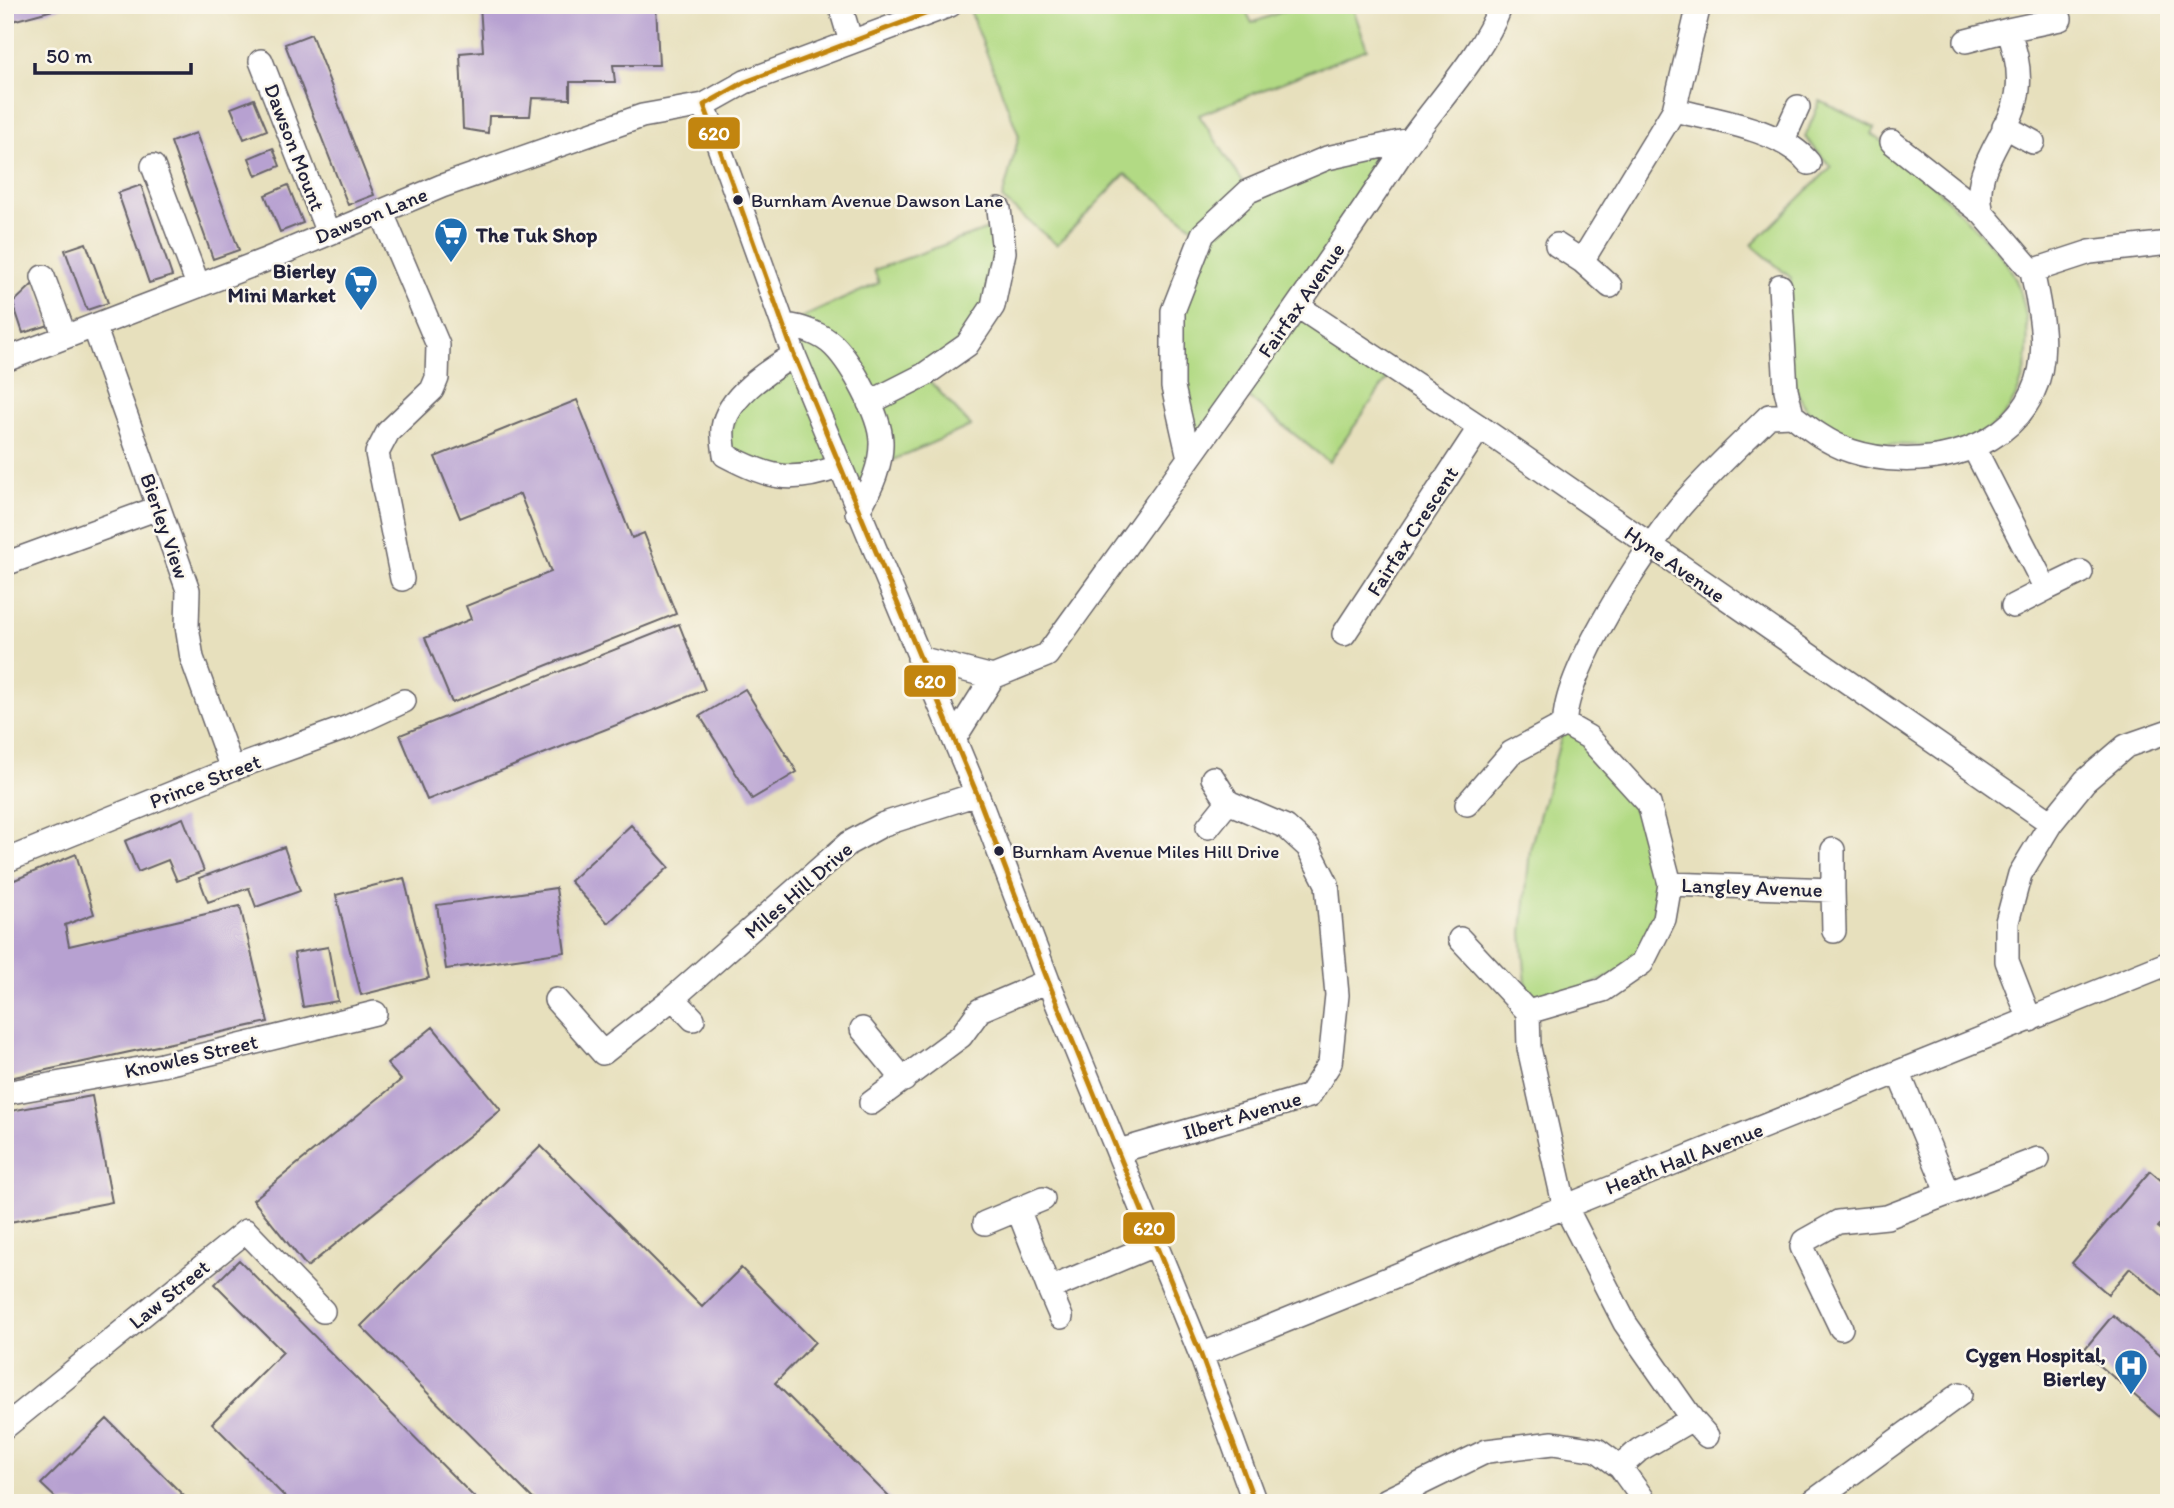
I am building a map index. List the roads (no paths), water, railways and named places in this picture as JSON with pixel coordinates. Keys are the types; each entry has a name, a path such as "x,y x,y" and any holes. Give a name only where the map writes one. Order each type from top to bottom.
{"street":[{"path":"840,5 851,42"},
{"name":"Dawson Lane","path":"5,360 442,186 642,116 704,105 744,82 950,5"},
{"name":"Fairfax Avenue","path":"993,677 1047,655 1299,307 1410,140 1493,27 1501,5"},
{"path":"1582,261 1674,110 1699,5"},
{"path":"1966,41 2060,19"},
{"path":"1982,213 1978,187 2018,91 2015,48 2008,30"},
{"name":"Dawson Mount","path":"261,61 328,233"},
{"path":"704,105 794,355 838,467 977,794 1048,981 1201,1355 1255,1503"},
{"path":"1782,142 1798,107"},
{"path":"1674,110 1743,127 1782,142 1797,149 1809,163"},
{"path":"2004,126 2033,142"},
{"path":"1189,458 1173,387 1173,311 1203,234 1249,191 1327,158 1410,140"},
{"path":"1565,724 1564,710 1591,643 1650,547 1679,508 1769,416 1791,415 1821,438 1880,458 1912,459 1974,448 2014,422 2034,391 2041,357 2042,317 2032,271 1982,213 1892,142"},
{"path":"153,166 198,285"},
{"path":"869,402 924,376 967,345 993,306 1004,252 999,209"},
{"path":"381,211 438,345 438,378 432,390 388,432 377,453 402,579"},
{"path":"2032,271 2090,251 2169,243"},
{"path":"1557,245 1582,261 1610,286"},
{"path":"43,277 65,337"},
{"path":"1780,286 1786,390 1791,415"},
{"name":"Hyne Avenue","path":"1299,307 1480,428 2051,823"},
{"path":"785,325 801,327 832,344 869,402 881,439 879,466 857,512"},
{"name":"Bierley View","path":"94,326 188,590 187,626 192,658 232,769"},
{"path":"794,355 769,370 740,395 723,426 724,455 777,477 808,478 838,467"},
{"name":"Fairfax Crescent","path":"1344,634 1480,428"},
{"path":"1974,448 2046,589"},
{"path":"5,564 159,508"},
{"path":"2013,606 2081,572"},
{"path":"919,658 993,677 954,739"},
{"name":"Prince Street","path":"5,861 232,769 348,727 404,701"},
{"path":"1467,804 1511,753 1565,724"},
{"path":"1528,1012 1603,990 1642,962 1664,919 1670,884 1649,803 1588,737 1565,724"},
{"path":"2030,1020 2007,961 2007,922 2020,874 2051,823 2085,781 2126,746 2169,731"},
{"path":"1208,827 1228,802 1213,778"},
{"name":"Miles Hill Drive","path":"556,1000 603,1053 673,998 849,843 884,824 977,794"},
{"name":"Ilbert Avenue","path":"1119,1151 1309,1096 1330,1063 1337,995 1327,884 1308,847 1286,827 1228,802"},
{"name":"Langley Avenue","path":"1833,850 1834,931"},
{"name":"Langley Avenue","path":"1670,884 1833,890"},
{"path":"1460,939 1528,1012 1529,1048 1564,1204 1625,1323 1700,1427 1639,1450 1620,1466"},
{"name":"Heath Hall Avenue","path":"1201,1355 1564,1204 1899,1074 2169,963"},
{"path":"871,1103 961,1037 980,1010 1048,981"},
{"path":"673,998 693,1019"},
{"name":"Knowles Street","path":"5,1093 162,1065 375,1013"},
{"path":"862,1029 904,1080"},
{"path":"1899,1074 1948,1192"},
{"path":"1841,1328 1802,1247 1804,1241 1838,1222 1887,1217 2038,1159"},
{"path":"985,1223 1043,1199"},
{"path":"1018,1209 1060,1317"},
{"name":"Law Street","path":"5,1427 246,1231 323,1311"},
{"path":"1049,1289 1157,1244"},
{"path":"1811,1503 1960,1394"},
{"path":"1399,1498 1487,1451 1553,1443 1597,1450 1620,1466 1646,1503"}],"place":[{"name":"Burnham Avenue Dawson Lane","path":"738,200"},
{"name":"The Tuk Shop","path":"451,264"},
{"name":"Bierley Mini Market","path":"361,312"},
{"name":"Burnham Avenue Miles Hill Drive","path":"999,851"},
{"name":"Cygen Hospital, Bierley","path":"2131,1396"}]}
